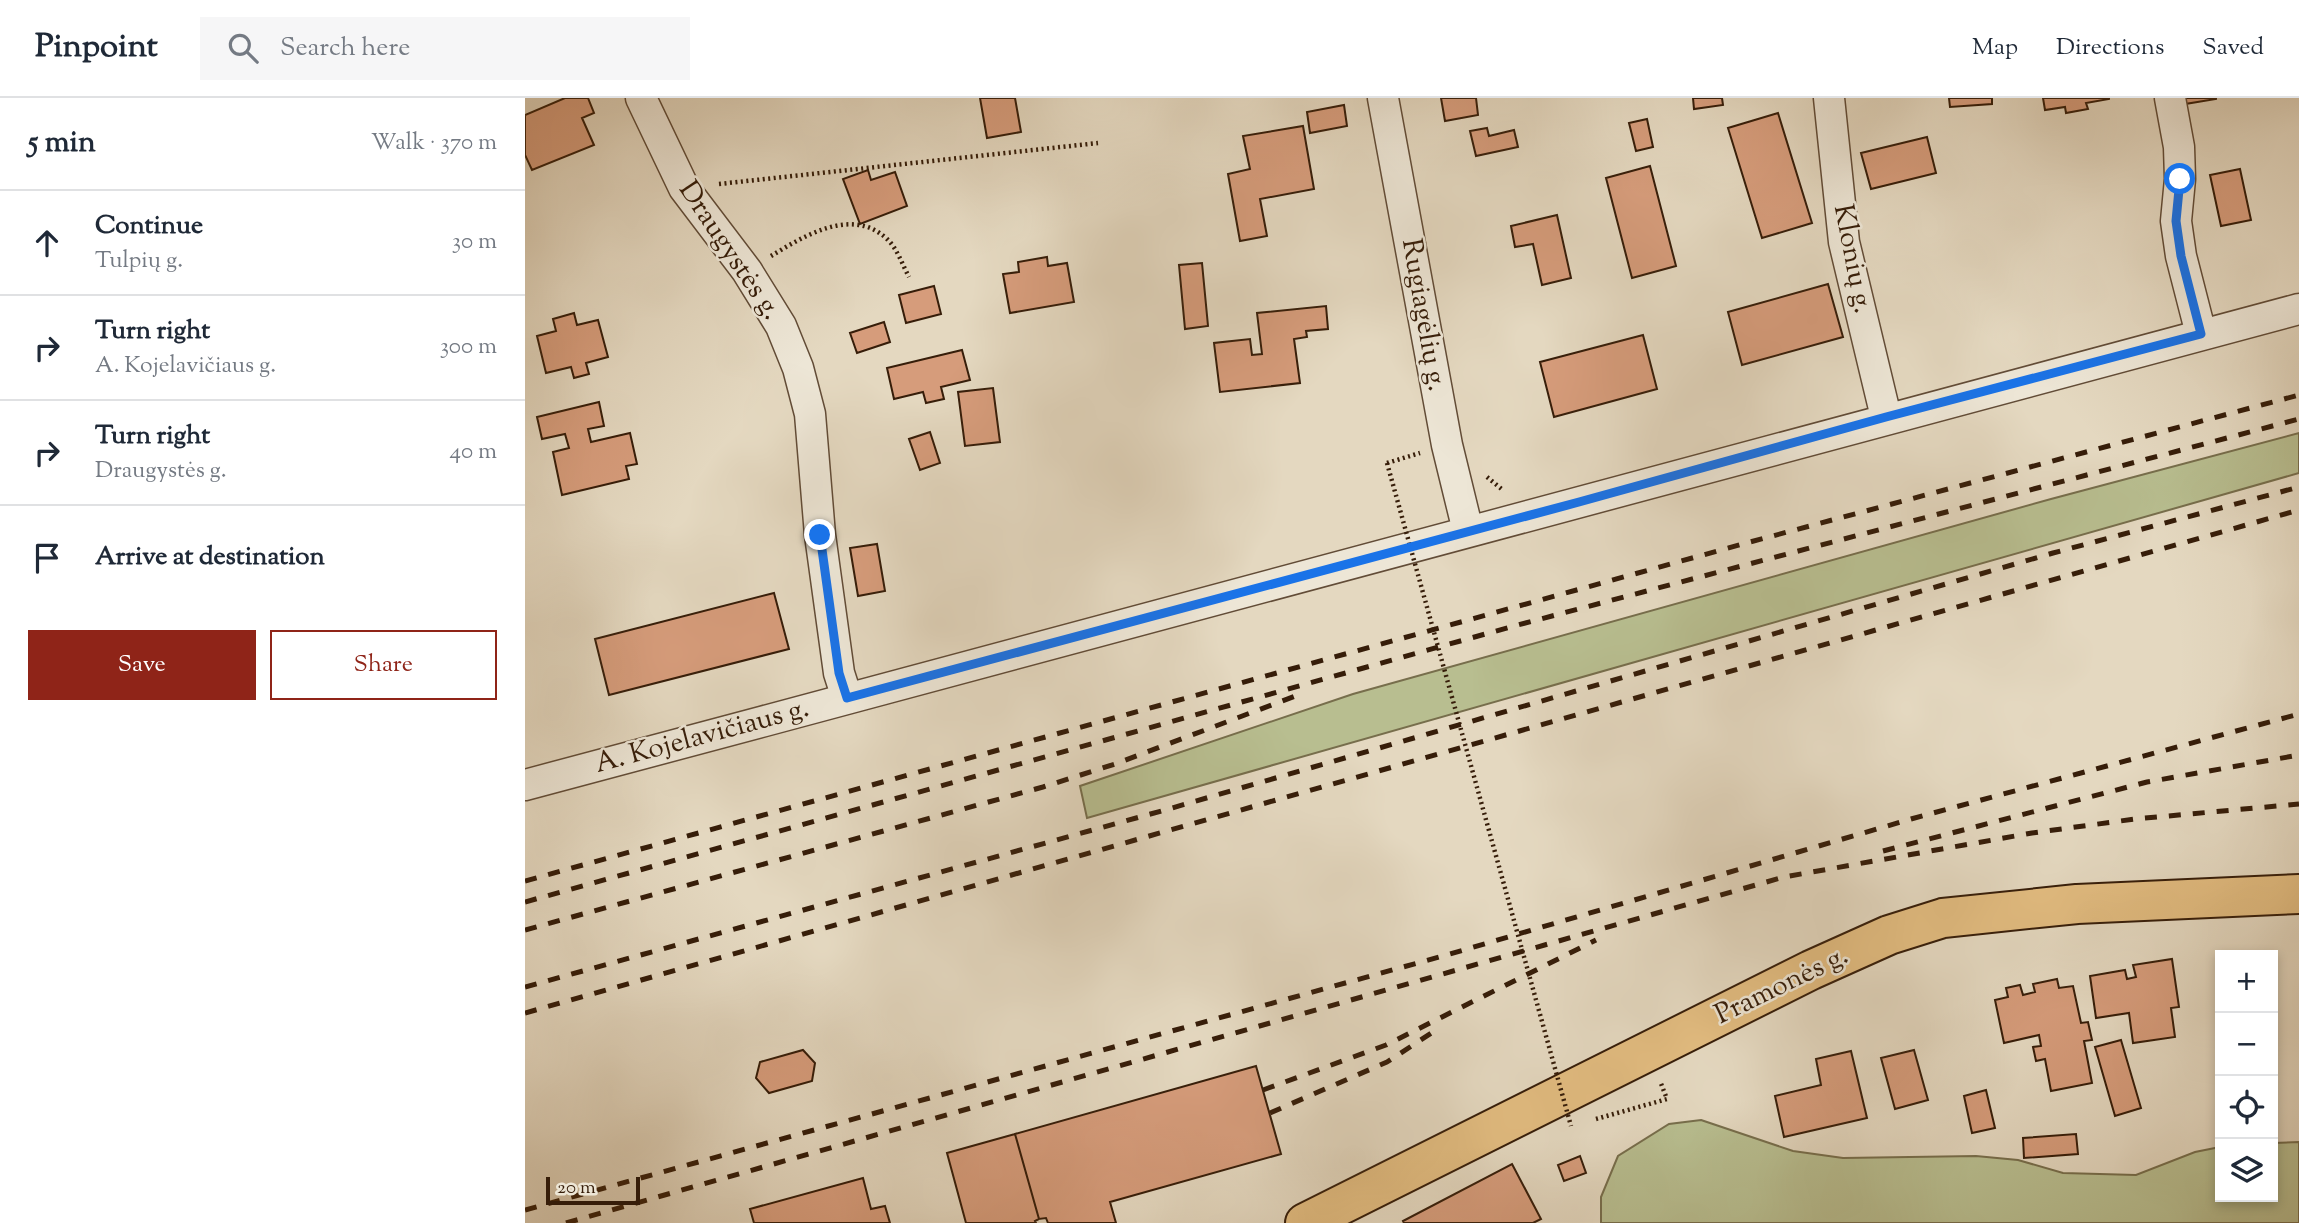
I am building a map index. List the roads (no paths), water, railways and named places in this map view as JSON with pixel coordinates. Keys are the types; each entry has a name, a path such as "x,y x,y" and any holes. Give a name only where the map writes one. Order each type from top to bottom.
{"main road":[{"name":"Pramonės g.","path":"1305,1223 1798,977 1889,935 1943,918 1999,911 2077,904 2299,894"}],"street":[{"name":"Draugystės g.","path":"641,98 684,188 747,271 781,327 798,368 810,414 820,535 839,673 847,698"},
{"name":"Rugiagėlių g.","path":"1383,98 1447,445 1468,531"},
{"name":"Klonių g.","path":"1829,98 1845,242 1886,417"},
{"path":"2170,98 2179,147 2180,179 2176,221 2181,256 2201,334"},
{"name":"A. Kojelavičiaus g.","path":"525,785 1886,417 2299,309"}],"railway":[{"path":"525,881 1750,542 2299,395"},
{"path":"525,902 1514,626 2299,419"},
{"path":"525,987 1165,810 2053,553 2299,487"},
{"path":"525,1013 2299,510"},
{"path":"525,930 1043,787 1115,764 1298,695"},
{"path":"525,1210 1450,954 1911,819 2299,714"},
{"path":"1883,851 2147,782 2299,755"},
{"path":"566,1223 1784,877 2032,833 2135,819 2299,804"},
{"path":"1263,1090 1386,1045 1596,940"},
{"path":"1270,1113 1387,1062 1439,1028"}]}
